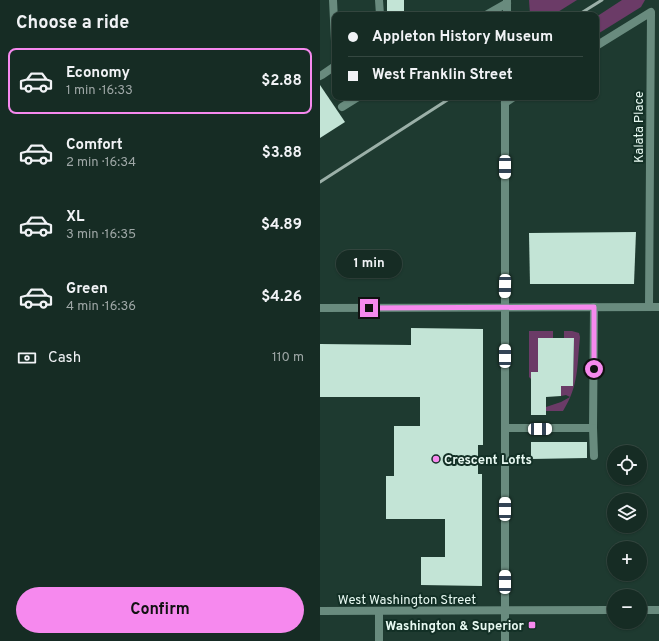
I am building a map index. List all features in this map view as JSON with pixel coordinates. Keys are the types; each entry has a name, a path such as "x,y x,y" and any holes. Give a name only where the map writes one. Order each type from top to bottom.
{"street":[{"path":"333,0 334,12"},
{"path":"379,0 380,12"},
{"path":"491,12 507,2"},
{"name":"Kalata Place","path":"599,44 651,12 649,307"},
{"path":"320,76 332,68"},
{"path":"342,107 353,100"},
{"path":"505,100 505,641"},
{"path":"594,307 594,456"},
{"path":"320,308 659,307"},
{"path":"505,428 593,428"},
{"name":"West Washington Street","path":"320,611 607,610"},
{"path":"647,610 659,610"},
{"path":"379,611 379,641"}],"shaded area":[{"path":"529,0 577,0 558,12 530,12"},
{"path":"622,0 645,0 641,7 599,33 599,15"},
{"path":"529,331 553,331 553,338 538,338 538,372 531,372 531,379 529,377"},
{"path":"564,331 579,333 580,337 575,384 572,393 568,402 563,411 546,411 546,407 570,397 566,395 561,396 561,386 573,386 574,338 564,338"}],"building":[{"path":"387,0 404,0 404,12 387,12"},
{"path":"320,85 345,122 320,138"},
{"path":"636,232 634,284 530,284 529,233"},
{"name":"Crescent Lofts","path":"411,328 483,329 483,445 478,445 478,474 482,474 482,586 421,585 421,557 445,557 445,519 386,519 386,476 394,476 394,426 420,426 420,397 320,397 320,344 411,345"},
{"path":"538,338 574,338 573,386 561,386 561,396 546,397 546,415 531,415 531,372 538,372"},
{"path":"531,442 587,442 587,458 531,459"}],"railway":[{"path":"583,12 602,0"},
{"path":"320,182 447,100"}],"place":[{"name":"Crescent Lofts","path":"436,459"},
{"name":"Washington & Superior","path":"532,625"}],"route":[{"path":"369,308 594,307 594,369"}]}
